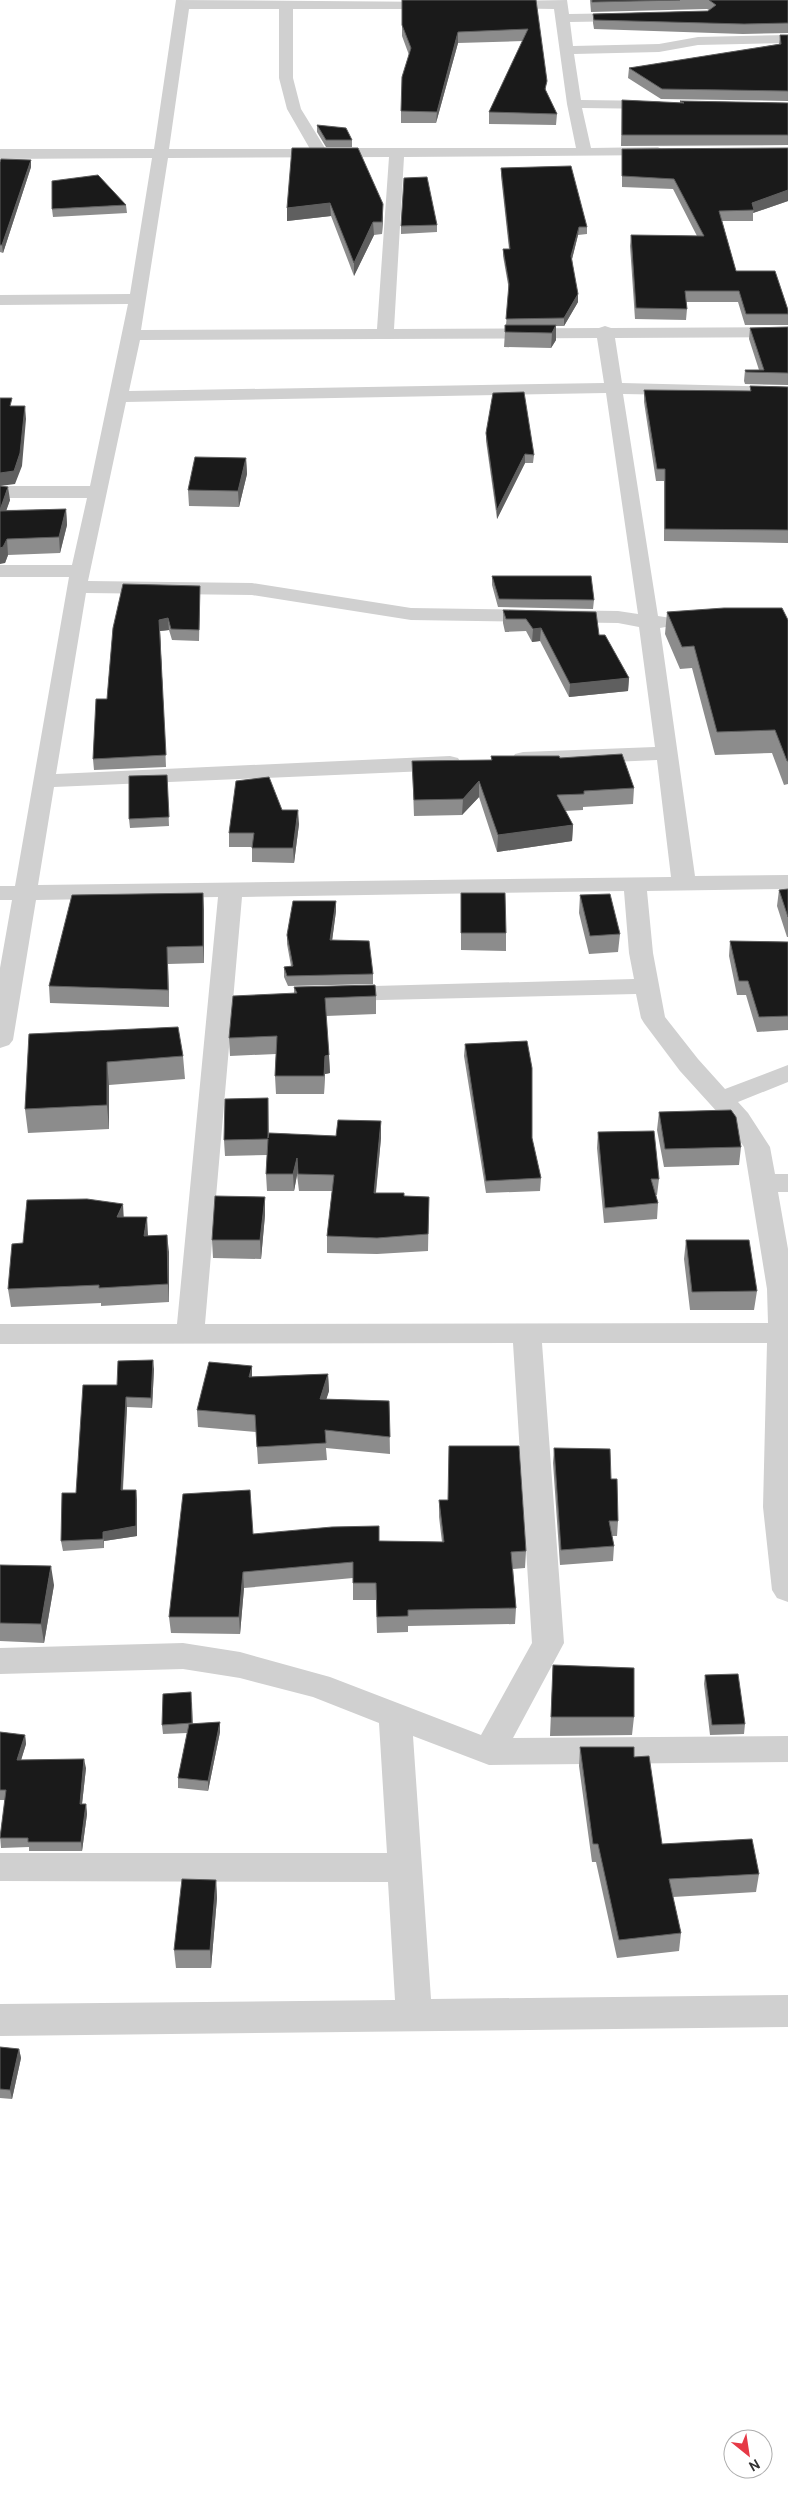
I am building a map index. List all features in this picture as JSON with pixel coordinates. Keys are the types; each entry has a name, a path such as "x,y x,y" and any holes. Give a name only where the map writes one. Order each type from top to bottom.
{"street":[{"path":"0,1040 3,1003 26,894 79,579 132,335 177,51 182,2 286,5 453,5"},
{"path":"286,5 286,78 294,109 320,153"},
{"path":"482,5 561,8 640,16"},
{"path":"561,8 574,104 584,152"},
{"path":"567,50 659,48 698,41 788,39"},
{"path":"574,104 672,106"},
{"path":"0,154 671,152"},
{"path":"385,333 397,153"},
{"path":"0,300 138,299"},
{"path":"606,332 649,622 684,884"},
{"path":"132,335 788,332"},
{"path":"118,397 614,388 788,392"},
{"path":"0,492 98,492"},
{"path":"0,572 79,579 233,588 411,614 618,617 649,622 687,623"},
{"path":"498,761 666,753"},
{"path":"44,781 469,762"},
{"path":"0,893 788,882"},
{"path":"636,884 641,953 653,1018 689,1065 739,1119 757,1147 775,1183 785,1333 783,1507 788,1590"},
{"path":"190,1333 231,997 232,889"},
{"path":"320,995 647,986"},
{"path":"721,1100 788,1073"},
{"path":"489,1752 548,1642 528,1333"},
{"path":"0,1334 785,1333"},
{"path":"0,1661 182,1656 240,1664 319,1686 489,1752 788,1749"},
{"path":"395,1717 414,2015"},
{"path":"0,1867 404,1868"},
{"path":"0,2020 788,2010"}],"building":[{"path":"402,0 536,0 547,81 545,89 557,114 489,112 528,29 458,32 437,112 401,111 402,77 411,48 402,25"},
{"path":"592,0 680,0 592,2"},
{"path":"709,0 788,0 788,23 744,24 594,20 593,14 708,11 716,5"},
{"path":"780,35 788,35 788,91 662,89 629,68 781,44"},
{"path":"622,100 684,103 680,101 788,103 788,135 622,135"},
{"path":"317,125 346,128 352,140 326,140"},
{"path":"292,148 358,148 383,204 382,222 373,222 354,263 330,203 287,208"},
{"path":"788,148 788,190 752,203 754,210 719,211 736,271 775,271 788,314 746,314 739,291 685,291 687,309 636,308 631,235 704,236 674,179 622,176 622,149"},
{"path":"1,159 31,160 2,245 0,245 0,162"},
{"path":"571,166 587,227 579,227 571,256 578,294 564,318 506,319 509,284 503,249 510,249 501,168"},
{"path":"98,175 126,205 52,209 52,181"},
{"path":"427,177 437,225 401,226 404,178"},
{"path":"505,325 556,325 552,333 505,332"},
{"path":"788,327 788,373 746,372 745,370 764,370 750,328"},
{"path":"750,386 788,387 788,530 665,529 665,469 657,469 644,390 751,391"},
{"path":"524,392 534,455 525,454 497,510 486,433 493,393"},
{"path":"0,398 12,398 10,406 25,406 20,453 14,471 0,473"},
{"path":"195,457 246,458 238,491 188,490"},
{"path":"0,486 8,487 0,510"},
{"path":"66,509 59,537 7,539 3,547 0,548 0,511"},
{"path":"492,576 591,576 594,600 499,599"},
{"path":"123,584 200,586 199,630 171,629 168,618 159,620 166,755 93,759 96,699 107,699 113,628"},
{"path":"724,608 782,608 788,620 788,761 775,730 717,732 694,646 682,647 667,612"},
{"path":"503,610 596,612 599,635 605,635 629,678 570,684 541,628 533,629 526,619 506,619"},
{"path":"622,754 634,788 584,791 584,794 557,795 573,825 498,835 479,781 463,799 414,800 412,761 492,760 491,756 559,756 560,758"},
{"path":"167,775 169,817 129,819 129,776"},
{"path":"269,777 282,810 298,810 293,848 252,848 254,833 229,833 236,781"},
{"path":"788,889 788,917 779,890"},
{"path":"203,893 203,946 167,947 168,990 49,986 72,895"},
{"path":"461,893 505,893 506,933 461,933"},
{"path":"610,894 620,934 590,936 580,895"},
{"path":"293,901 336,901 330,940 369,941 373,974 287,976 284,967 293,966 287,935"},
{"path":"730,941 788,942 788,1016 759,1017 748,981 739,981"},
{"path":"375,985 376,996 325,998 329,1055 325,1056 324,1076 275,1076 277,1036 229,1038 233,996 297,993 294,987"},
{"path":"178,1027 183,1056 107,1062 107,1105 25,1109 29,1034"},
{"path":"527,1041 532,1068 532,1138 541,1178 486,1181 465,1044"},
{"path":"268,1098 268,1138 269,1133 336,1136 338,1120 381,1121 374,1193 404,1193 404,1196 429,1197 428,1234 377,1238 327,1236 334,1175 298,1174 297,1158 293,1174 266,1174 268,1139 224,1140 225,1099"},
{"path":"731,1110 736,1117 741,1147 665,1149 659,1112"},
{"path":"654,1131 659,1179 651,1179 658,1203 605,1208 598,1132"},
{"path":"215,1196 265,1197 260,1240 212,1240"},
{"path":"87,1199 123,1204 117,1217 147,1217 144,1236 167,1235 168,1284 99,1288 99,1285 8,1289 12,1244 23,1243 27,1200"},
{"path":"686,1240 749,1240 757,1291 692,1292"},
{"path":"153,1360 151,1398 126,1397 121,1490 136,1490 136,1526 103,1532 103,1539 61,1541 62,1493 76,1493 83,1385 117,1385 118,1361"},
{"path":"209,1362 252,1366 249,1377 328,1374 320,1399 389,1401 390,1437 325,1430 326,1443 257,1447 255,1415 197,1410"},
{"path":"449,1446 519,1446 526,1551 511,1552 516,1608 408,1610 408,1616 377,1617 376,1583 353,1583 353,1562 243,1572 239,1617 169,1617 183,1494 250,1490 253,1534 332,1527 379,1526 379,1541 444,1542 439,1500 448,1500"},
{"path":"554,1448 610,1449 611,1479 617,1479 618,1521 609,1521 614,1546 561,1550"},
{"path":"0,1565 51,1566 41,1624 0,1623"},
{"path":"553,1665 634,1668 634,1717 551,1717"},
{"path":"738,1674 745,1724 712,1725 705,1675"},
{"path":"191,1692 192,1723 162,1725 163,1694"},
{"path":"220,1722 208,1781 178,1778 189,1724"},
{"path":"0,1732 25,1735 17,1760 84,1759 80,1804 86,1804 81,1842 28,1842 28,1838 0,1838 6,1790 0,1790"},
{"path":"580,1747 634,1747 634,1757 649,1756 662,1844 752,1839 759,1874 669,1879 681,1933 619,1940 598,1844 593,1844"},
{"path":"182,1879 216,1880 210,1950 174,1950"},
{"path":"0,2047 19,2049 10,2090 0,2089"}]}
